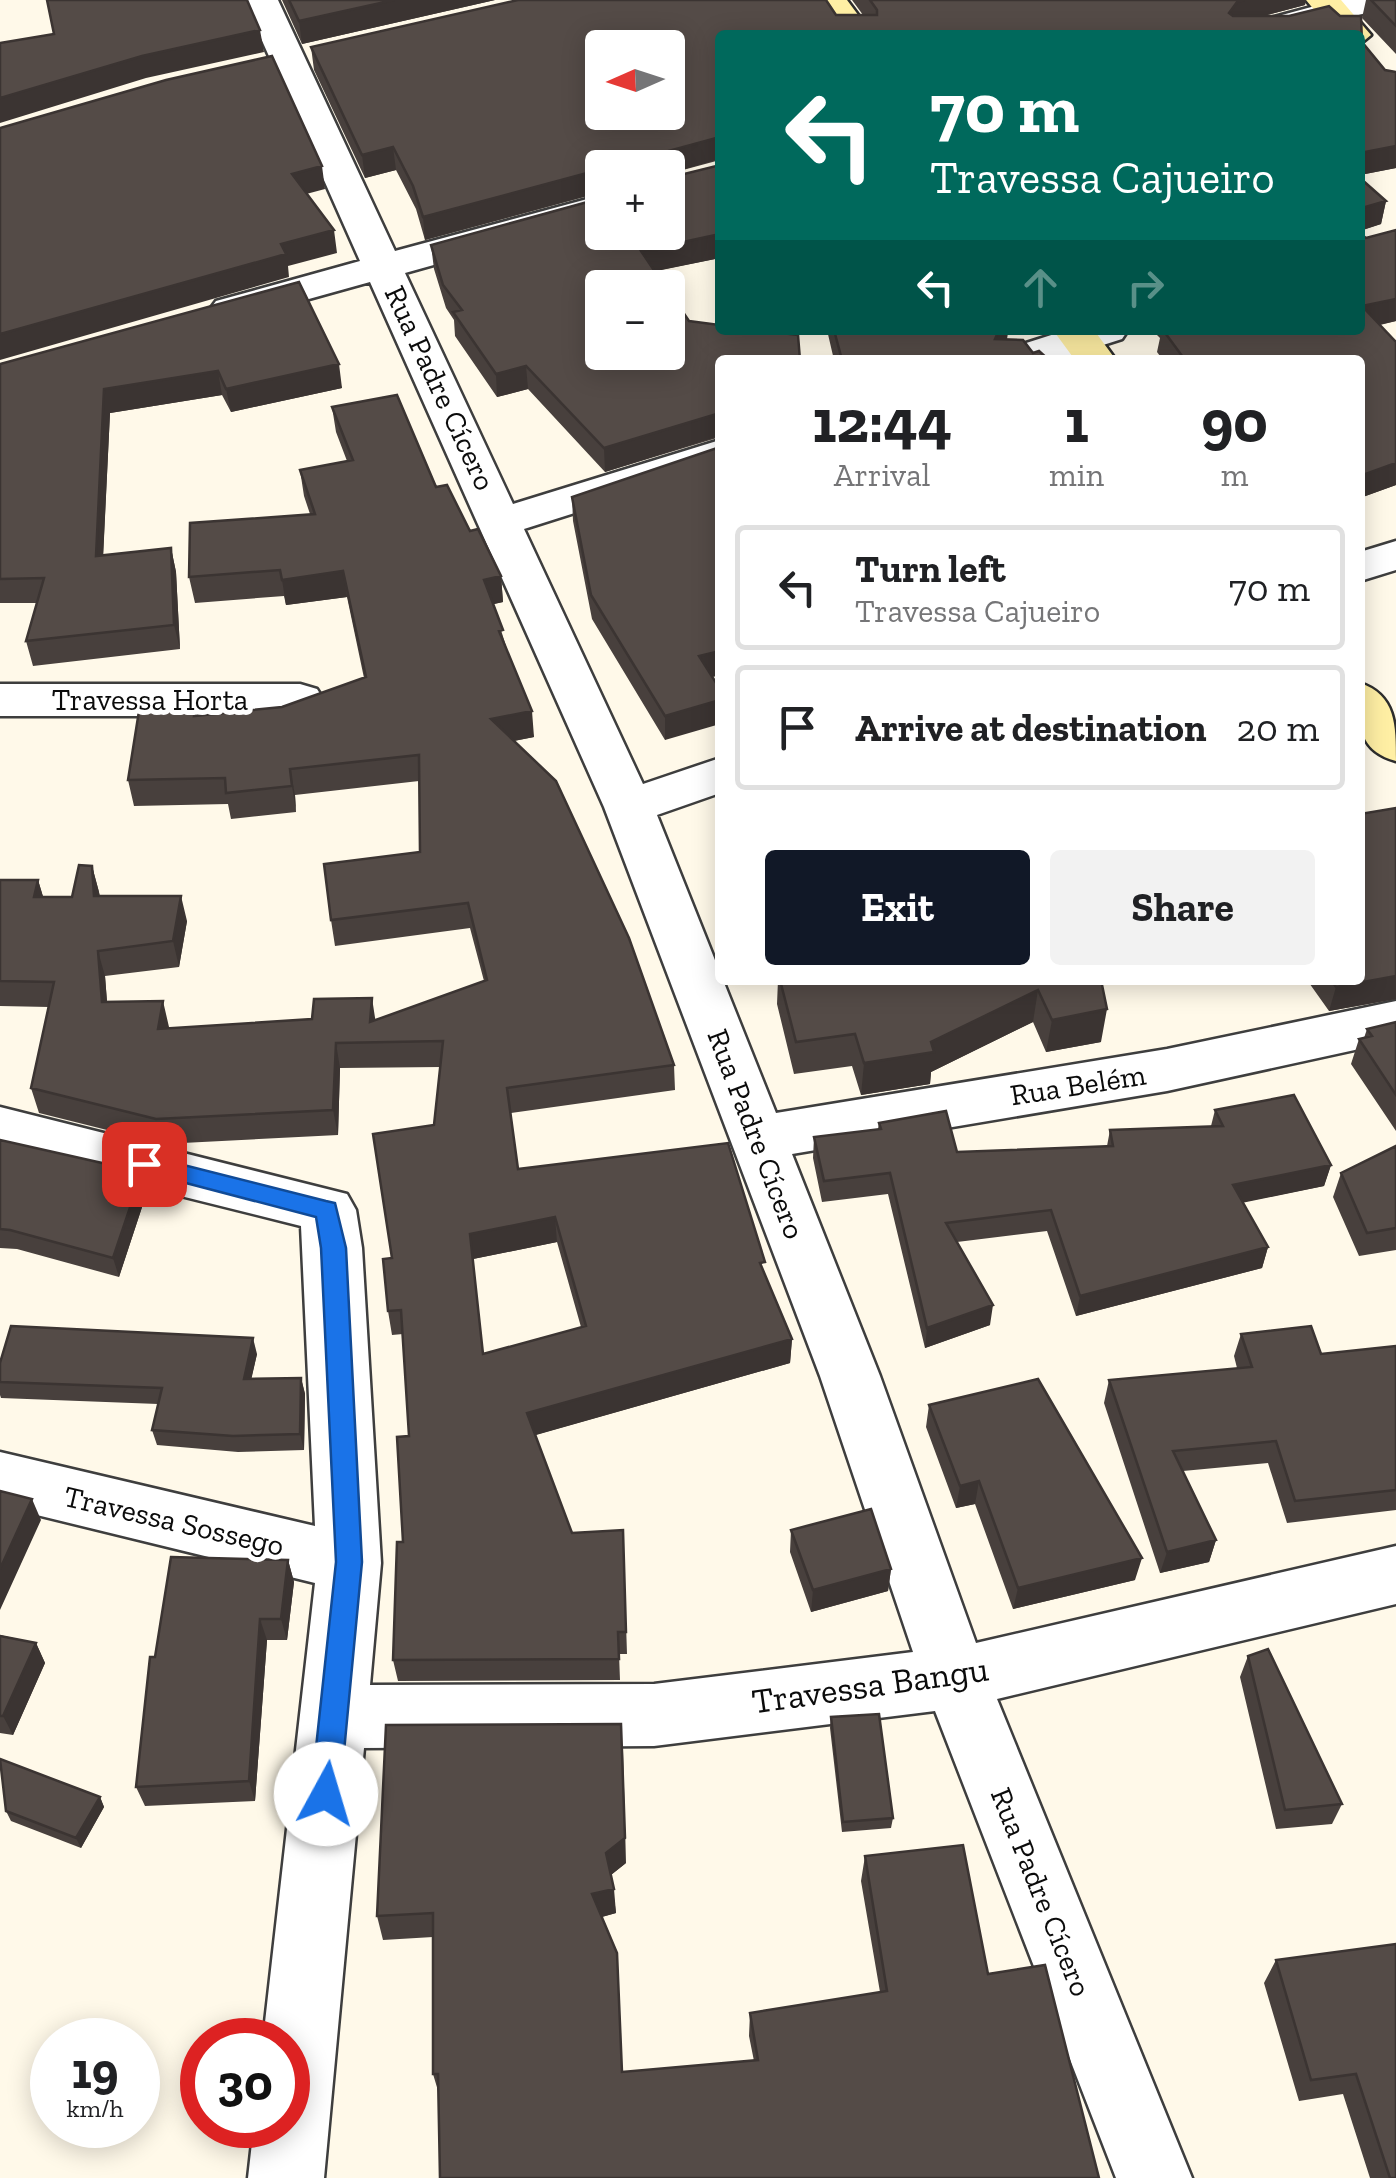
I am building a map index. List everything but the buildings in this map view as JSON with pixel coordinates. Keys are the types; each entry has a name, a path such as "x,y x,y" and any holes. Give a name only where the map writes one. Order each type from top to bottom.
{"street":[{"name":"Rua Padre Cícero","path":"261,0 629,807 850,1376 956,1678 1154,2178"},
{"path":"830,0 852,30"},
{"path":"1349,29 1376,0"},
{"path":"193,319 585,211"},
{"path":"1034,355 1089,340"},
{"path":"502,522 715,455"},
{"path":"1365,565 1396,555"},
{"name":"Travessa Horta","path":"0,700 300,700"},
{"path":"1365,705 1396,745"},
{"path":"629,807 715,777"},
{"name":"Rua Belém","path":"758,1138 1168,1070 1396,1021"},
{"path":"0,1129 326,1210 334,1248 349,1562 286,2178"},
{"name":"Travessa Sossego","path":"0,1479 349,1562"},
{"name":"Travessa Bangu","path":"334,1718 654,1715 956,1678 1396,1575"}],"route":[{"path":"144,1164 326,1210 334,1248 349,1562 326,1794"}]}
